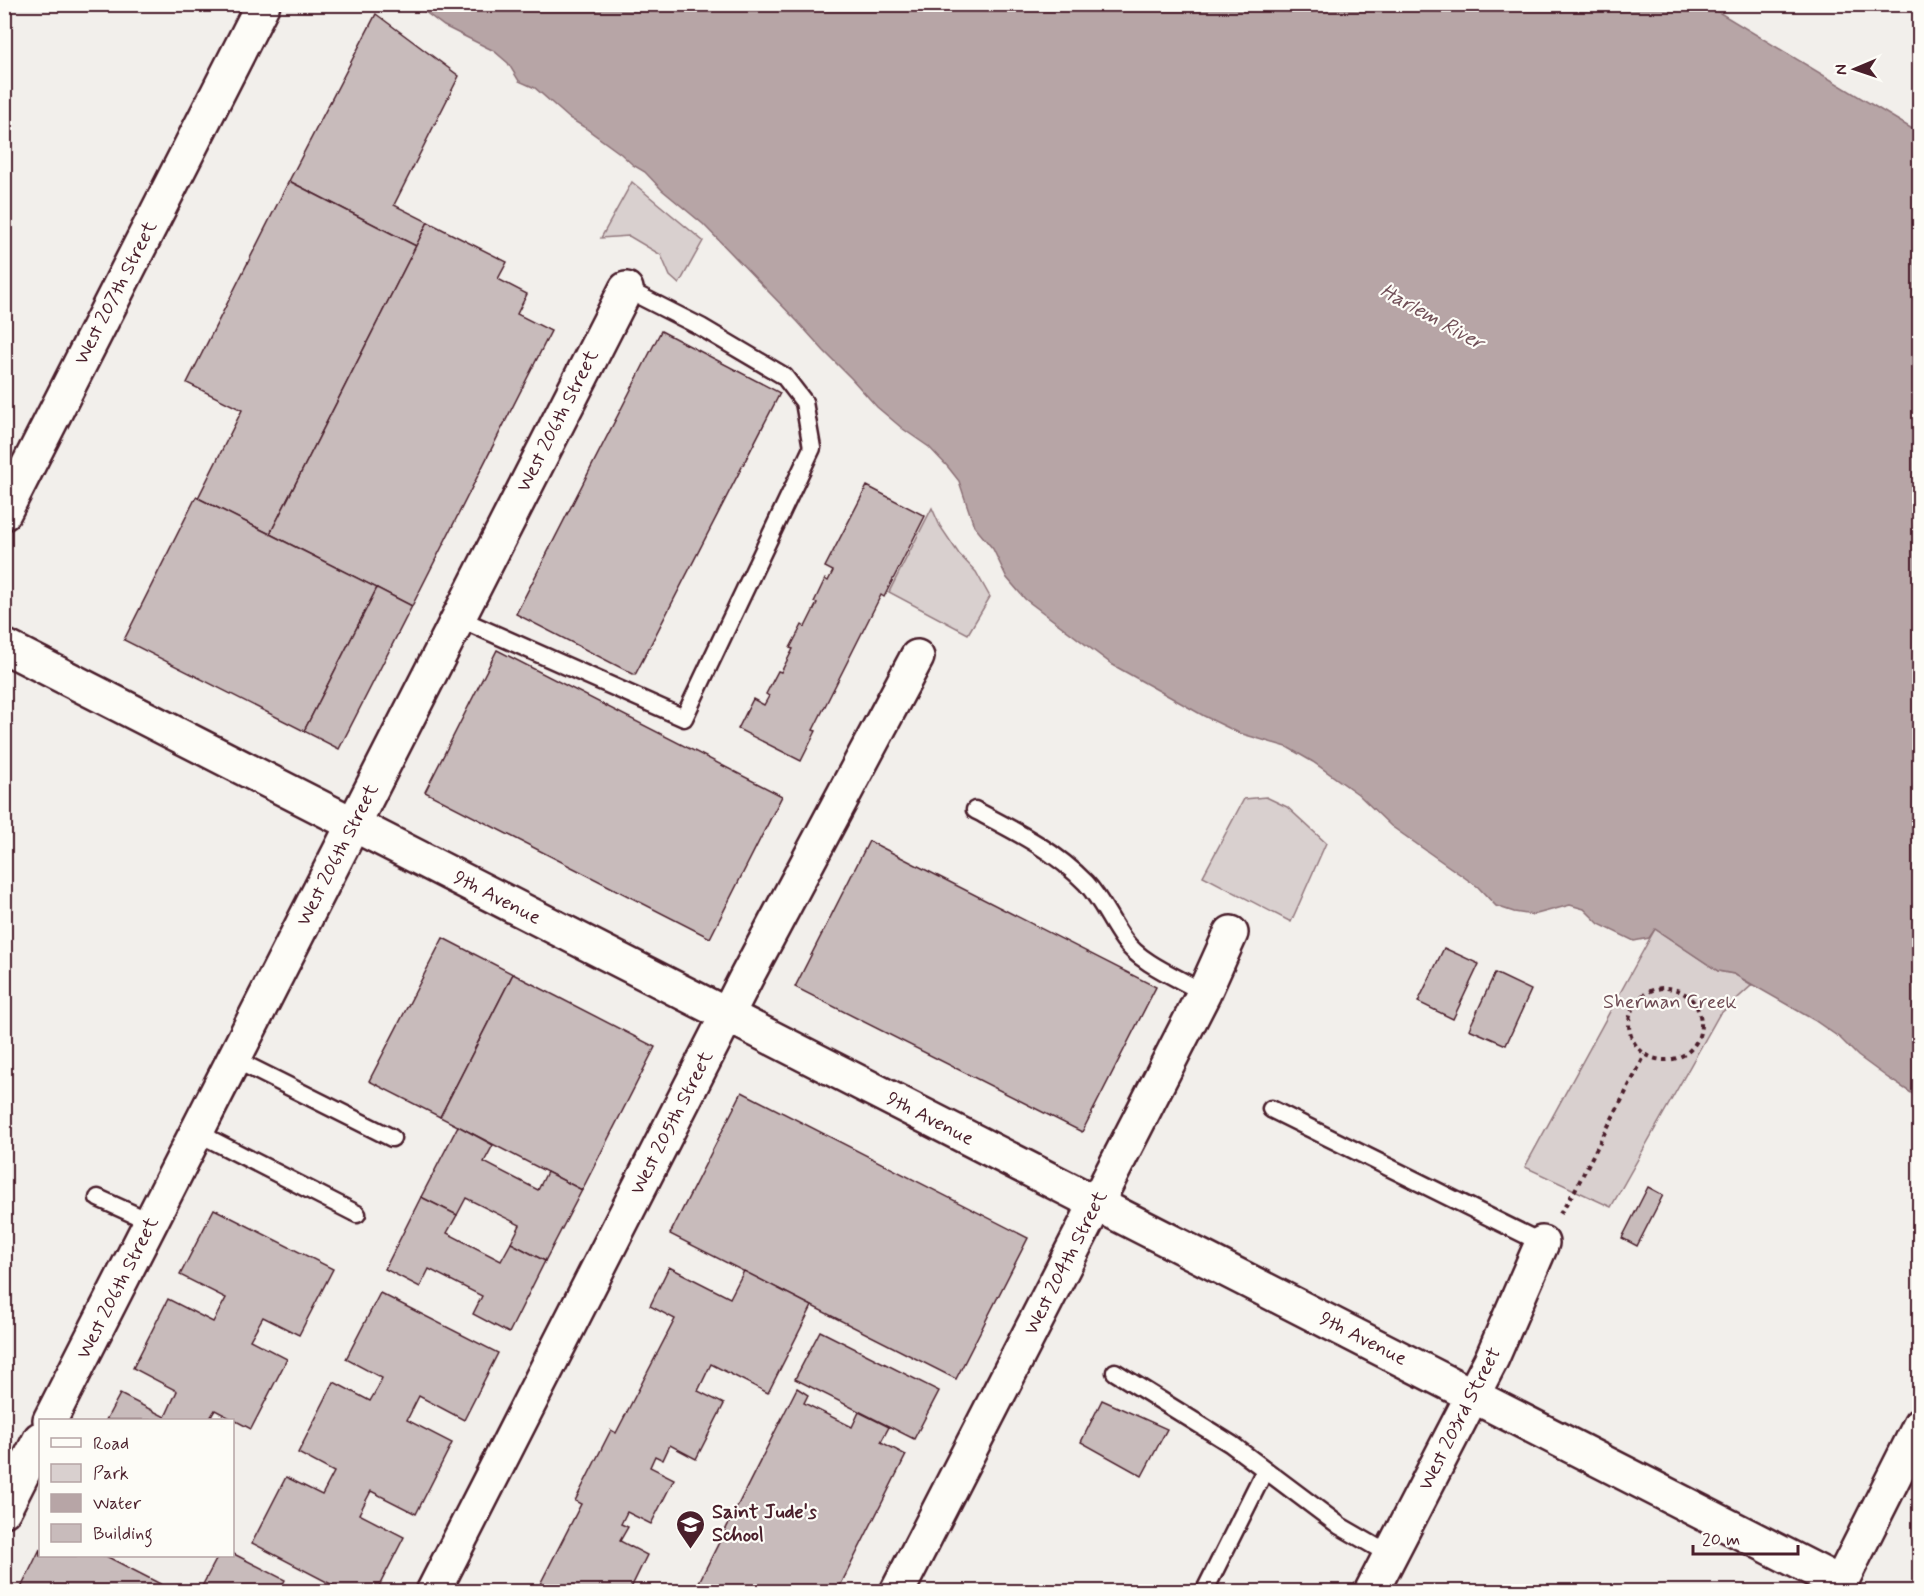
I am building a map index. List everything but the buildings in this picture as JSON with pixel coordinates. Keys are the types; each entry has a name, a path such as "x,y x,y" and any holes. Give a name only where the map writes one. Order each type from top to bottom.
{"street":[{"name":"West 207th Street","path":"4,513 263,4"},
{"name":"West 206th Street","path":"51,1419 626,289"},
{"name":"9th Avenue","path":"4,646 1473,1395 1844,1589"},
{"name":"West 205th Street","path":"433,1592 727,1015 917,657"},
{"name":"West 204th Street","path":"897,1592 1204,993 1231,933"},
{"name":"West 203rd Street","path":"1371,1592 1473,1395 1505,1329 1542,1243"},
{"path":"1844,1589 1920,1425"},
{"path":"4,1510 32,1478 39,1444"}],"lane":[{"path":"458,618 684,718 812,448 804,402 784,376 702,327 626,289"},
{"path":"975,810 1040,844 1087,884 1106,909 1124,941 1138,956 1204,993"},
{"path":"234,1059 392,1138"},
{"path":"1271,1109 1542,1243"},
{"path":"196,1132 357,1214"},
{"path":"98,1197 151,1222"},
{"path":"1115,1372 1232,1443 1340,1526 1390,1555"},
{"path":"1204,1592 1265,1470"}],"path":[{"path":"1660,988 1681,991 1693,1000 1701,1016 1701,1036 1690,1052 1674,1060 1657,1060 1645,1055 1638,1049 1630,1035 1629,1022 1632,1009 1638,999 1648,992 1660,988"},
{"path":"1542,1243 1575,1190 1645,1055"}],"green space":[{"path":"632,182 703,241 679,284 670,276 661,255 629,236 601,238"},
{"path":"932,508 940,526 959,554 976,572 990,597 968,634 889,592"},
{"path":"1266,797 1287,807 1326,843 1291,922 1203,876 1244,799"},
{"name":"Sherman Creek","path":"1655,929 1718,971 1734,974 1752,985 1719,1015 1611,1207 1525,1167"}],"water":[{"name":"Harlem River","path":"416,5 1707,5 1919,133 1919,1098 1858,1056 1840,1038 1814,1020 1734,974 1718,971 1655,929 1649,938 1634,941 1599,924 1584,909 1570,905 1533,915 1496,906 1478,887 1391,826 1358,794 1313,762 1287,747 1239,733 1113,665 1025,599 1007,578 993,549 974,526 959,481 948,467 929,447 877,407 703,224 662,190 645,172 569,118 535,88 519,81 508,63 494,51 444,26"}],"place":[{"name":"Saint Jude's School","path":"691,1550"}]}
